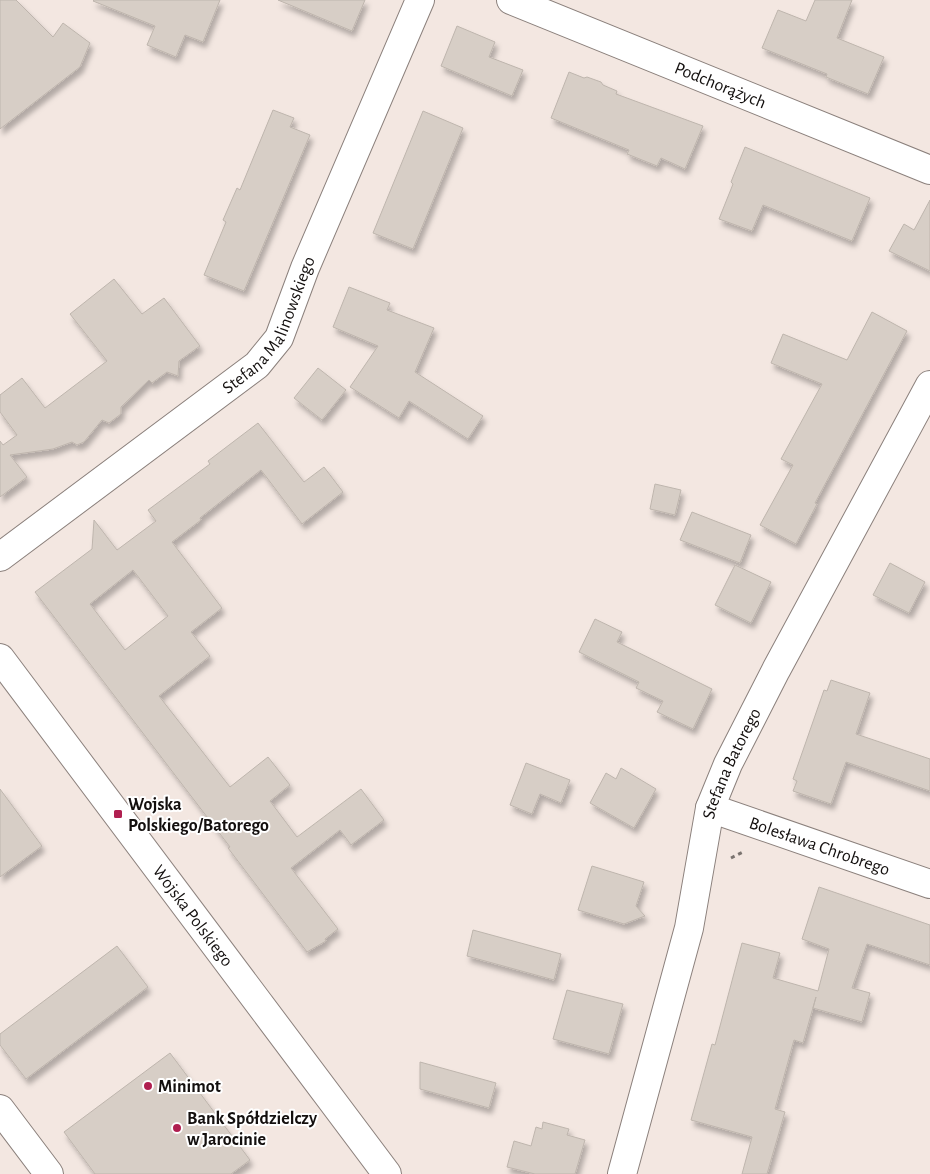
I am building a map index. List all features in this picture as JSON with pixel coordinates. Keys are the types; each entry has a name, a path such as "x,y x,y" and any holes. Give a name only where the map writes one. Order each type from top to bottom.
{"street":[{"name":"Stefana Malinowskiego","path":"0,557 257,366 279,338 305,268 420,0"},
{"name":"Podchorążych","path":"511,0 930,170"},
{"name":"Stefana Batorego","path":"622,1174 689,928 710,808 728,764 776,670 930,385"},
{"name":"Wojska Polskiego","path":"0,658 387,1174"},
{"name":"Bolesława Chrobrego","path":"710,808 930,884"},
{"path":"0,1109 49,1174"}],"path":[{"path":"729,860 740,852 751,848 759,825"}],"building":[{"path":"0,0 16,0 53,37 63,23 90,43 80,67 0,129"},
{"path":"94,0 220,0 203,42 185,35 176,57 147,45 155,26"},
{"path":"278,0 365,0 352,31"},
{"path":"815,0 852,0 837,38 884,57 868,94 826,77 827,74 762,48 778,10 806,21"},
{"path":"457,26 495,42 489,57 523,70 512,96 441,66"},
{"path":"569,72 601,82 603,85 617,91 616,94 703,126 685,169 661,158 657,166 627,154 629,150 551,118"},
{"path":"273,110 294,118 290,127 310,135 244,291 204,275 226,222 223,220 237,188 240,190"},
{"path":"423,111 463,128 413,249 373,233"},
{"path":"745,147 870,198 852,241 763,205 752,231 719,219"},
{"path":"930,200 930,271 889,251 904,224 914,230"},
{"path":"114,279 142,314 164,298 200,346 179,361 178,376 167,372 152,383 149,380 121,407 121,414 109,423 102,420 84,442 77,445 72,442 53,449 10,455 27,477 0,497 0,441 3,445 17,435 0,412 0,395 22,378 45,408 107,361 70,314"},
{"path":"349,287 390,303 387,310 434,328 415,372 483,416 468,439 409,401 399,418 350,387 378,346 333,327"},
{"path":"872,312 907,331 815,503 817,504 796,544 760,525 793,465 781,459 822,384 771,363 783,334 847,360"},
{"path":"318,368 346,390 322,420 294,398"},
{"path":"258,423 304,482 324,467 343,492 302,524 261,470 172,542 222,608 191,632 210,656 159,696 230,787 268,757 290,785 270,801 297,837 361,789 384,820 351,845 340,830 291,868 338,929 325,939 326,941 307,952 228,848 230,847 35,592 92,549 94,520 117,550 156,521 148,510 210,464 208,461","holes":["133,570 168,616 125,650 90,604"]},
{"path":"655,484 681,490 675,515 650,509"},
{"path":"692,512 751,535 740,563 680,540"},
{"path":"890,563 925,582 909,613 873,595"},
{"path":"735,565 771,582 751,623 715,605"},
{"path":"595,619 622,632 617,642 712,689 693,729 657,712 663,701 636,688 639,682 579,652"},
{"path":"831,680 870,693 856,734 930,759 930,791 846,762 831,804 793,791 797,781 793,779 824,690 827,691"},
{"path":"526,763 570,780 561,803 540,794 532,814 510,805"},
{"path":"621,768 656,789 634,828 590,803 606,773 616,779"},
{"path":"0,789 42,846 0,877"},
{"path":"592,866 644,882 636,906 645,916 624,924 578,910"},
{"path":"819,887 930,925 930,965 867,944 852,988 870,993 862,1022 813,1008 816,997 803,1043 794,1040 775,1109 785,1112 767,1174 742,1174 752,1137 691,1120 712,1044 715,1045 742,943 780,953 773,978 818,991 829,949 802,939"},
{"path":"473,930 561,954 554,980 467,956"},
{"path":"117,946 148,987 26,1079 0,1045 0,1034"},
{"path":"567,990 623,1004 609,1054 553,1039"},
{"path":"170,1053 250,1160 231,1174 95,1174 64,1132"},
{"path":"420,1062 496,1083 489,1108 420,1089"},
{"path":"543,1122 569,1129 567,1135 585,1140 575,1174 535,1174 507,1167 514,1141 531,1146 536,1127 542,1129"}],"place":[{"name":"Wojska Polskiego/Batorego","path":"118,814"},
{"name":"Minimot","path":"148,1086"},
{"name":"Bank Spółdzielczy w Jarocinie","path":"177,1128"}]}
